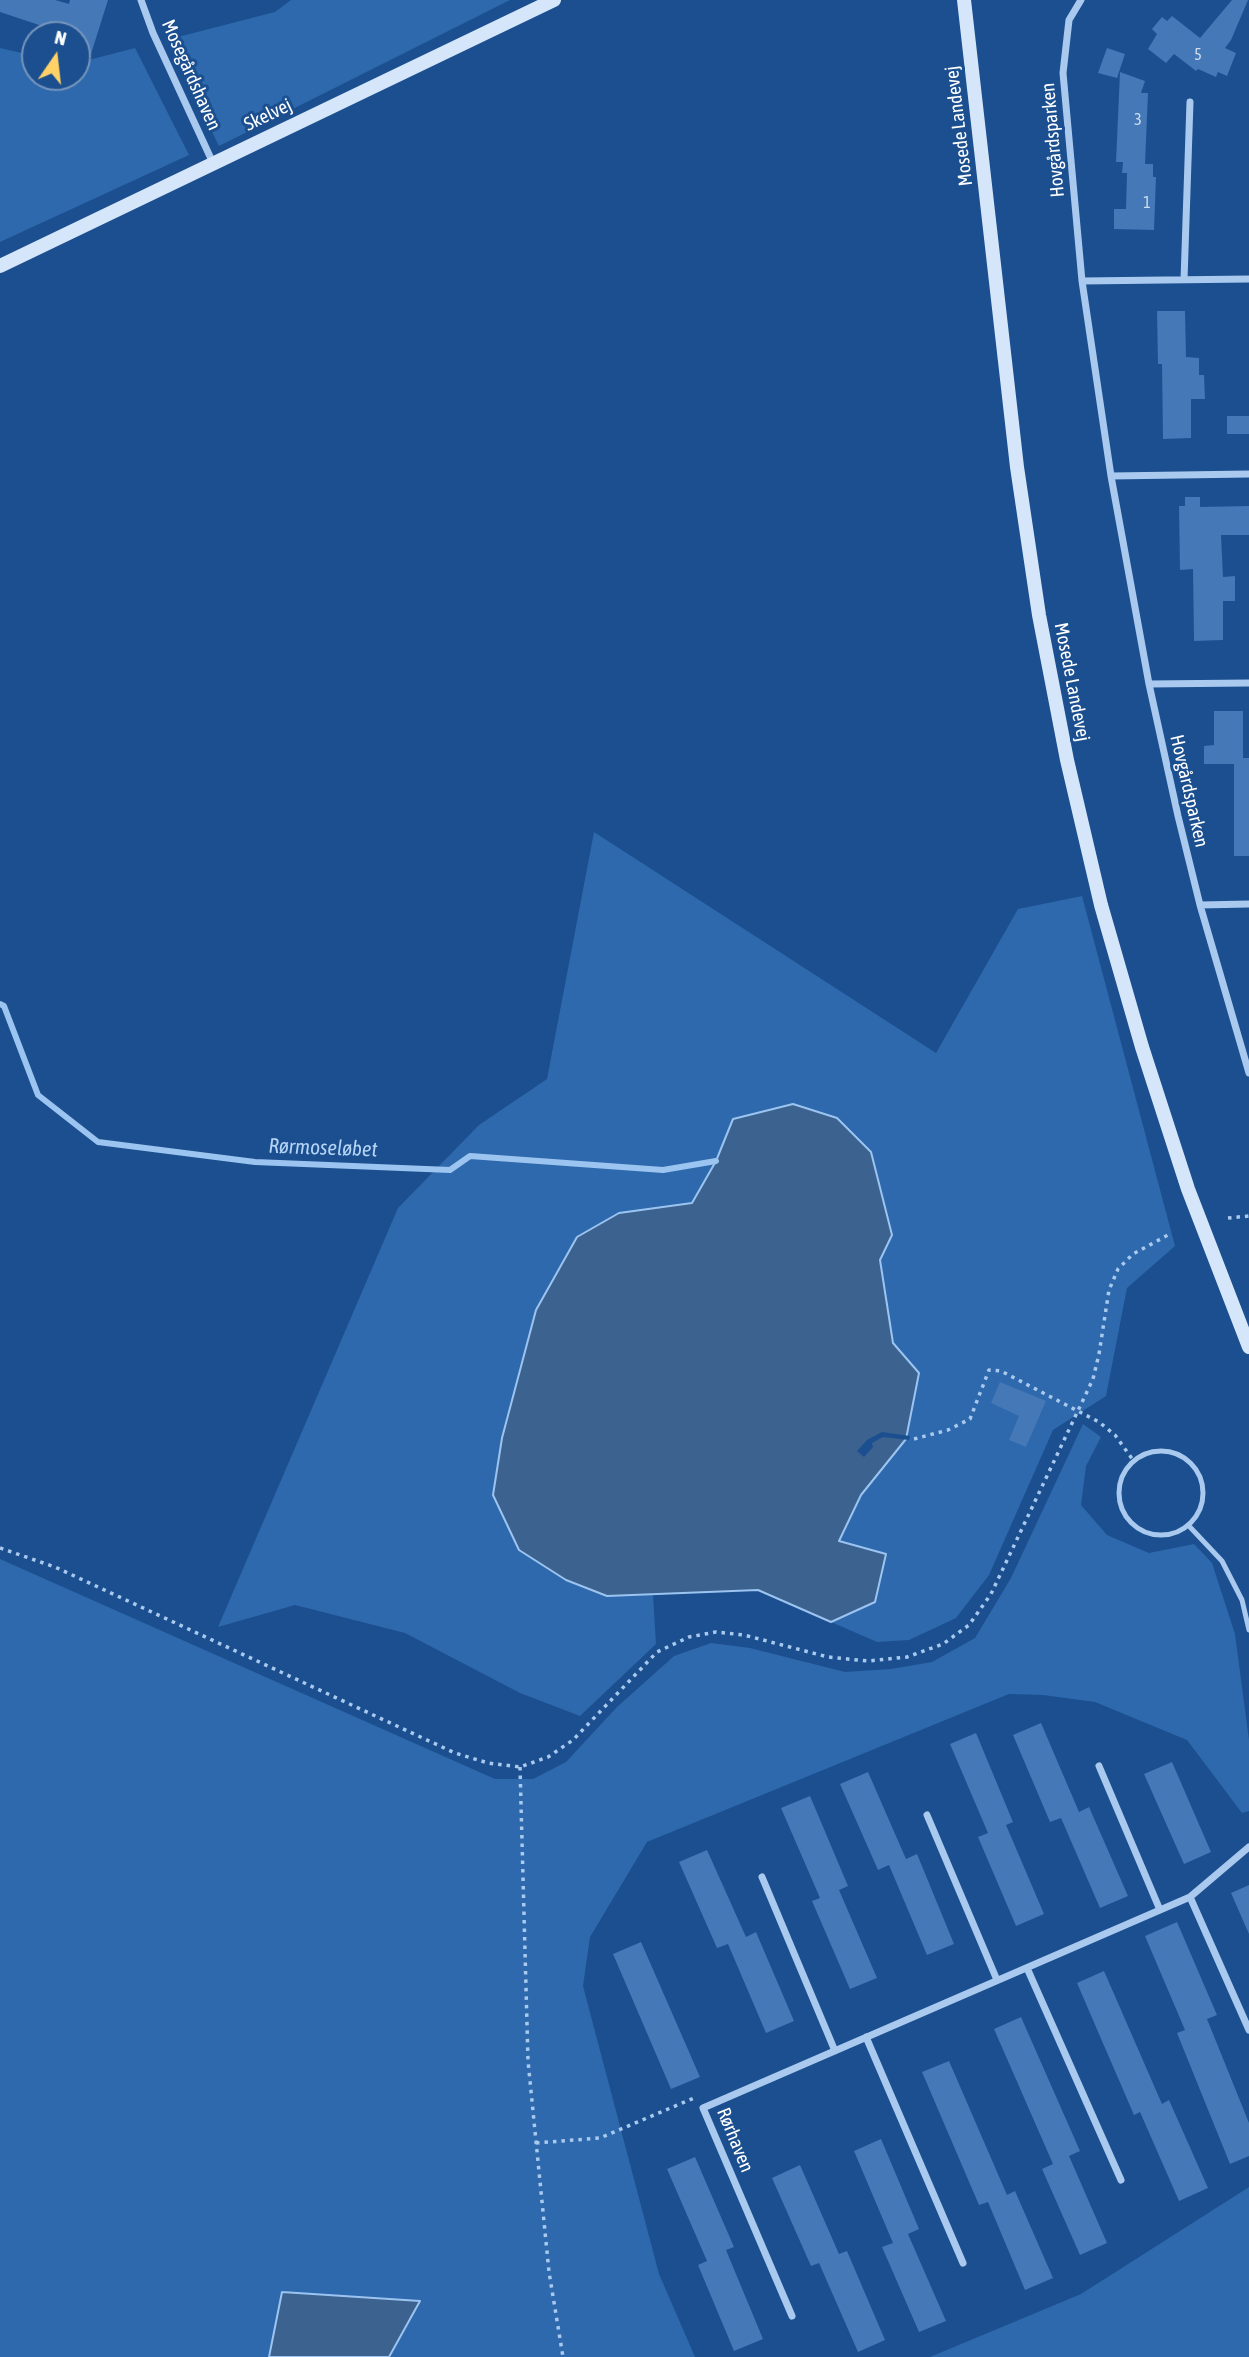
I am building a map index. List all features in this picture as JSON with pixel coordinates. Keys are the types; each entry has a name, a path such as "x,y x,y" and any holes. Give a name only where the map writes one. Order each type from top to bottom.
{"main road":[{"name":"Skelvej","path":"0,266 554,0"},
{"name":"Mosede Landevej","path":"964,0 1017,467 1039,615 1067,760 1101,905 1142,1047 1188,1189 1249,1347"}],"street":[{"name":"Mosegårdshaven","path":"141,0 153,33 213,163"},
{"name":"Hovgårdsparken","path":"1081,0 1069,20 1063,73 1082,281 1111,476 1149,684 1178,816 1200,905 1249,1073"},
{"path":"1184,280 1190,102"},
{"path":"1082,281 1249,279"},
{"path":"1111,476 1249,474"},
{"path":"1149,684 1249,683"},
{"path":"1200,905 1249,904"},
{"path":"1099,1766 1160,1910"},
{"path":"927,1815 997,1980"},
{"name":"Rørhaven","path":"792,2316 703,2108 1190,1897 1249,1847"},
{"path":"762,1877 835,2051"},
{"path":"1190,1897 1249,2030"},
{"path":"1027,1968 1121,2180"},
{"path":"866,2037 963,2263"}],"lane":[{"path":"1153,1451 1176,1452 1194,1465 1204,1486 1202,1508 1189,1526 1169,1536 1146,1534 1128,1521 1118,1501 1120,1478 1133,1460 1153,1451"},
{"path":"1189,1526 1222,1561 1242,1600 1249,1630"}],"path":[{"path":"1228,1218 1249,1216"},
{"path":"0,1548 55,1567 455,1753 488,1763 520,1767 548,1757 573,1740 657,1653 689,1637 716,1632 744,1635 828,1657 868,1661 907,1657 943,1644 969,1625 991,1594 1093,1379 1109,1290 1118,1269 1133,1254 1168,1235"},
{"path":"914,1439 948,1430 970,1419 989,1370 1001,1371 1099,1422 1115,1435 1133,1460"},
{"path":"520,1767 528,2061 549,2273 563,2357"},
{"path":"536,2143 600,2138 695,2097 703,2108"}],"shaded area":[{"path":"291,0 510,0 219,146 166,40 275,12"},
{"path":"0,48 21,53 21,91 91,91 91,59 135,48 189,155 0,242"},
{"path":"594,832 936,1053 1018,909 1082,896 1175,1246 1127,1288 1106,1396 1053,1430 989,1575 956,1618 909,1640 877,1642 831,1622 875,1602 839,1542 861,1495 905,1439 919,1373 893,1343 880,1260 891,1235 733,1119 716,1161 692,1203 619,1213 536,1310 502,1438 493,1495 607,1596 653,1595 656,1644 580,1716 520,1693 405,1633 295,1605 218,1627 398,1208 479,1125 547,1079"},
{"path":"793,1104 837,1118 871,1152 892,1235 880,1260 893,1343 919,1373 906,1439 861,1495 839,1541 886,1554 875,1602 831,1622 758,1590 607,1596 566,1580 519,1550 493,1495 502,1438 536,1310 577,1237 619,1213 692,1203 716,1161 733,1119"},
{"path":"1083,1424 1101,1437 1086,1466 1081,1505 1107,1535 1149,1553 1194,1544 1212,1563 1235,1634 1249,1740 1249,1811 1242,1813 1187,1740 1095,1702 1043,1695 1009,1694 647,1842 590,1937 583,1986 659,2274 695,2357 0,2357 0,1559 495,1779 533,1779 566,1762 617,1707 674,1656 711,1643 750,1648 845,1672 891,1669 932,1662 975,1638 1011,1578"},
{"path":"1249,2187 1249,2357 930,2357 1081,2294"},
{"path":"282,2292 420,2301 389,2357 269,2357"}],"pier":[{"path":"882,1432 910,1436 909,1440 883,1437 872,1443 873,1447 864,1457 857,1451 867,1440"}],"building":[{"path":"0,0 55,0 69,4 70,0 108,0 91,54 91,21 27,21 0,12"},
{"path":"1232,0 1248,0 1225,48 1236,53 1227,76 1218,72 1216,77 1198,69 1196,71 1174,54 1166,63 1148,49 1157,34 1152,29 1162,17 1167,21 1172,16 1200,38"},
{"path":"1107,48 1125,54 1117,78 1098,73"},
{"path":"1120,72 1145,81 1141,93 1148,93 1145,164 1153,164 1153,177 1156,177 1154,230 1114,229 1114,209 1126,209 1127,173 1122,173 1123,162 1116,162"},
{"path":"1157,311 1185,311 1186,357 1199,358 1199,375 1204,375 1205,399 1191,399 1191,438 1163,439 1162,364 1158,364"},
{"path":"1227,416 1249,416 1249,434 1227,434"},
{"path":"1185,497 1200,497 1200,507 1249,506 1249,535 1221,535 1223,577 1235,576 1235,601 1223,601 1223,640 1194,641 1193,569 1180,570 1179,506 1185,506"},
{"path":"1214,711 1243,711 1243,758 1249,758 1249,856 1234,856 1234,764 1204,764 1204,746 1214,745"},
{"path":"1000,1382 1046,1401 1026,1447 1009,1440 1019,1416 991,1403"},
{"path":"1041,1723 1079,1812 1089,1807 1128,1896 1100,1908 1061,1818 1050,1822 1013,1735"},
{"path":"976,1733 1013,1822 1006,1825 1044,1914 1016,1926 978,1837 988,1833 950,1744"},
{"path":"1172,1762 1211,1852 1184,1864 1144,1774"},
{"path":"868,1772 906,1859 917,1854 954,1944 927,1955 889,1865 878,1870 840,1784"},
{"path":"810,1796 848,1886 839,1890 877,1978 850,1989 812,1901 820,1898 781,1808"},
{"path":"707,1850 746,1937 756,1932 794,2021 766,2033 728,1944 717,1948 679,1862"},
{"path":"1249,1885 1249,1934 1231,1893"},
{"path":"1177,1922 1217,2015 1207,2019 1249,2123 1249,2156 1230,2164 1177,2033 1185,2030 1145,1936"},
{"path":"641,1942 700,2077 671,2089 613,1954"},
{"path":"1104,1971 1162,2104 1169,2100 1208,2188 1179,2201 1140,2112 1134,2115 1077,1983"},
{"path":"1021,2017 1080,2151 1069,2156 1107,2243 1080,2255 1042,2169 1053,2164 994,2029"},
{"path":"949,2061 1007,2195 1015,2191 1053,2278 1025,2290 988,2202 979,2205 922,2072"},
{"path":"881,2139 919,2229 908,2234 946,2321 919,2332 882,2247 893,2243 854,2151"},
{"path":"695,2157 734,2247 726,2250 763,2339 734,2351 698,2265 707,2261 667,2169"},
{"path":"800,2165 839,2254 847,2251 885,2340 858,2352 819,2263 811,2266 772,2178"}],"waterway":[{"name":"Rørmoseløbet","path":"0,1004 4,1006 38,1095 98,1142 255,1162 450,1170 470,1156 663,1170 716,1161"}]}
